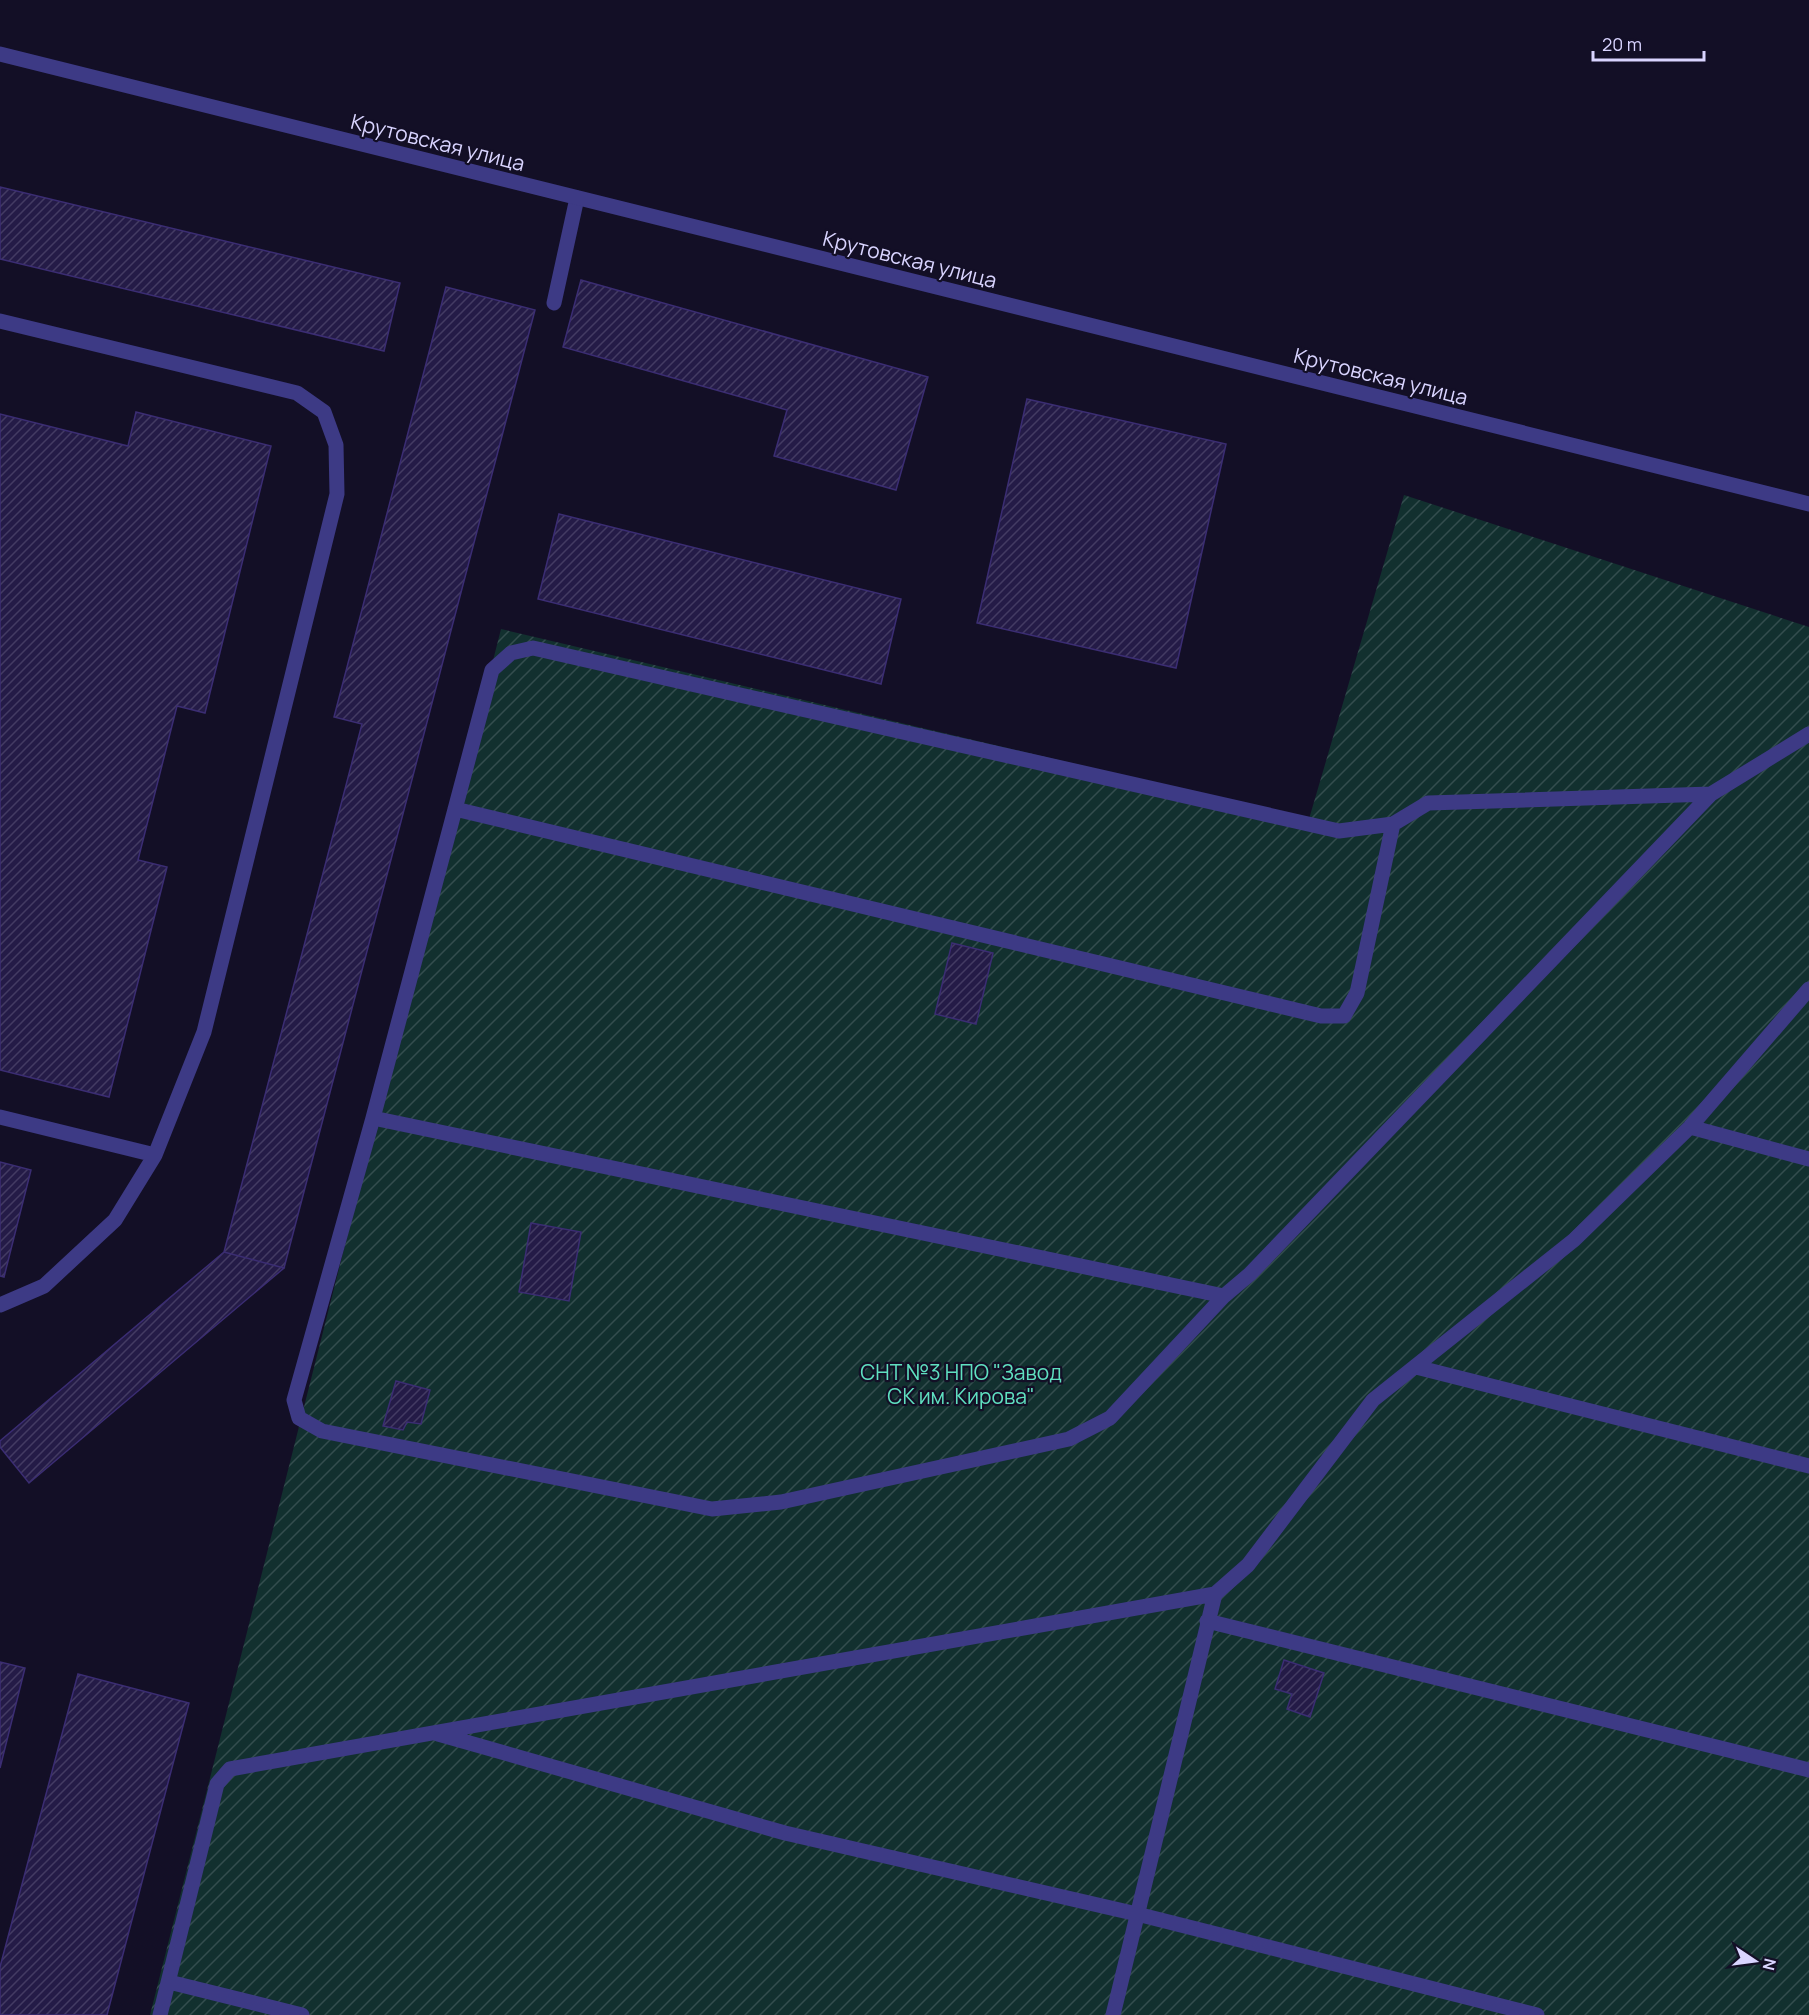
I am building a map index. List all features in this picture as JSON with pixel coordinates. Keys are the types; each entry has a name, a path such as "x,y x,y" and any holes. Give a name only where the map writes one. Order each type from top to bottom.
{"street":[{"name":"Крутовская улица","path":"0,54 1809,504"},
{"path":"554,303 577,198"},
{"path":"0,321 297,393 324,412 336,445 337,494 204,1032 155,1155 115,1220 44,1286 0,1305"},
{"path":"1711,794 1428,803 1393,824 1339,831 533,648 511,653 492,670 373,1118 294,1400 299,1418 322,1431 712,1509 781,1502 1069,1439 1110,1418 1224,1296 1250,1274 1711,794 1809,734"},
{"path":"455,809 1321,1016 1344,1016 1357,993 1393,824"},
{"path":"160,2015 218,1784 230,1769 1215,1594 1248,1565 1373,1400 1574,1240 1690,1128 1809,989"},
{"path":"0,1117 155,1155"},
{"path":"373,1118 1224,1296"},
{"path":"1690,1128 1809,1159"},
{"path":"1416,1367 1809,1466"},
{"path":"1113,2015 1215,1594"},
{"path":"1208,1621 1809,1770"},
{"path":"435,1733 785,1833 1137,1914 1537,2015"},
{"path":"169,1982 302,2015"}],"green space":[{"name":"СНТ №3 НПО \"Завод СК им. Кирова\"","path":"1404,495 1809,627 1809,2015 150,2015 501,629 1309,819"}],"building":[{"path":"0,187 400,283 384,351 0,259"},
{"path":"581,280 928,377 896,490 774,456 787,410 563,347"},
{"path":"446,287 535,310 284,1268 224,1252 362,724 334,717"},
{"path":"1027,399 1226,444 1176,668 977,623"},
{"path":"136,412 271,446 205,713 177,706 138,860 167,867 109,1097 0,1070 0,414 128,446"},
{"path":"559,514 901,599 881,684 538,599"},
{"path":"952,943 993,953 976,1024 935,1014"},
{"path":"0,1162 31,1170 4,1277 0,1276"},
{"path":"531,1223 581,1232 569,1301 519,1292"},
{"path":"224,1252 284,1268 29,1483 0,1447 0,1441"},
{"path":"396,1381 430,1390 421,1424 407,1422 403,1430 383,1426"},
{"path":"1284,1660 1324,1673 1310,1717 1287,1709 1292,1694 1275,1689"},
{"path":"0,1662 25,1668 0,1768"},
{"path":"78,1674 189,1703 107,2015 0,2015 0,1967"}]}
